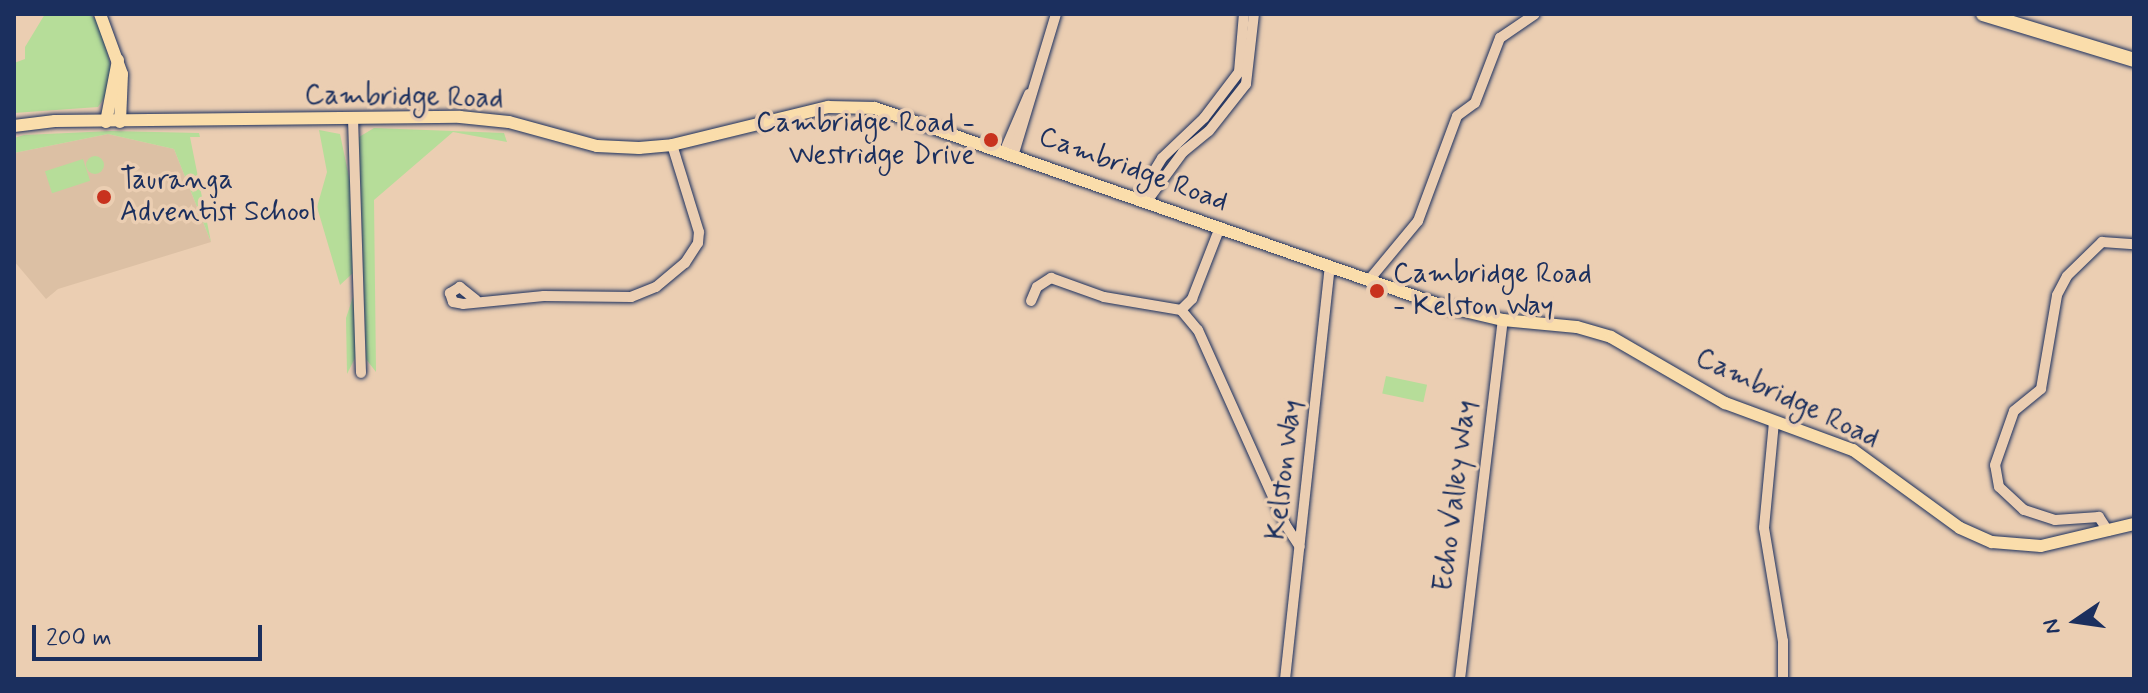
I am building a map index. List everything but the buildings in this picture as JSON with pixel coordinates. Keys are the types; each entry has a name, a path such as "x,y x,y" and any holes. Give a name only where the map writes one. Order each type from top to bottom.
{"highway":[{"path":"1983,14 2134,60"}],"main road":[{"path":"100,14 118,60 120,122"},
{"path":"106,122 118,60"},
{"name":"Cambridge Road","path":"14,126 106,122 482,118 597,146 672,145 812,109 852,105 908,116 1369,280 1503,320 1566,325 1611,337 1714,397 1853,450 1960,528 1992,542 2041,546 2134,524"}],"street":[{"path":"1010,152 1056,14"},
{"path":"1142,200 1162,158 1204,118 1239,72 1244,14"},
{"path":"1142,200 1183,152 1209,131 1246,84 1254,14"},
{"path":"1369,280 1418,221 1457,116 1475,103 1500,38 1535,14"},
{"path":"353,118 361,373"},
{"path":"476,300 631,297 656,287 685,263 699,232 672,145"},
{"path":"1181,310 1192,299 1220,227"},
{"path":"2108,531 2099,517 2055,520 2024,510 2002,491 1995,471 2011,416 2041,389 2057,295 2067,276 2102,242 2134,244"},
{"name":"Kelston Way","path":"1285,679 1330,266"},
{"path":"1031,301 1037,287 1051,278 1104,297 1181,310 1198,330 1285,524 1300,547"},
{"name":"Echo Valley Way","path":"1460,679 1503,320"},
{"path":"1774,422 1764,528 1783,641 1783,679"}],"shaded area":[{"name":"Tauranga Adventist School","path":"108,134 174,149 211,242 58,289 46,299 14,261 14,153"}],"green space":[{"path":"45,14 90,14 99,23 111,67 106,95 98,107 14,113 14,63 25,59 25,47"},
{"path":"374,128 504,133 507,142 453,132 374,200 376,372 366,359 359,137"},
{"path":"319,130 340,134 350,182 353,273 340,285 317,207 327,172"},
{"path":"111,131 199,133 200,137 190,137 211,242 174,149 108,134 14,153 14,138 24,135"},
{"path":"95,156 104,165 95,174 86,165"},
{"path":"83,159 90,181 52,193 45,171"},
{"path":"355,291 357,354 347,374 346,318"},
{"path":"1386,376 1427,385 1423,402 1382,394"}],"place":[{"name":"Cambridge Road - Westridge Drive","path":"991,140"},
{"name":"Tauranga Adventist School","path":"104,197"},
{"name":"Cambridge Road - Kelston Way","path":"1377,291"}]}
